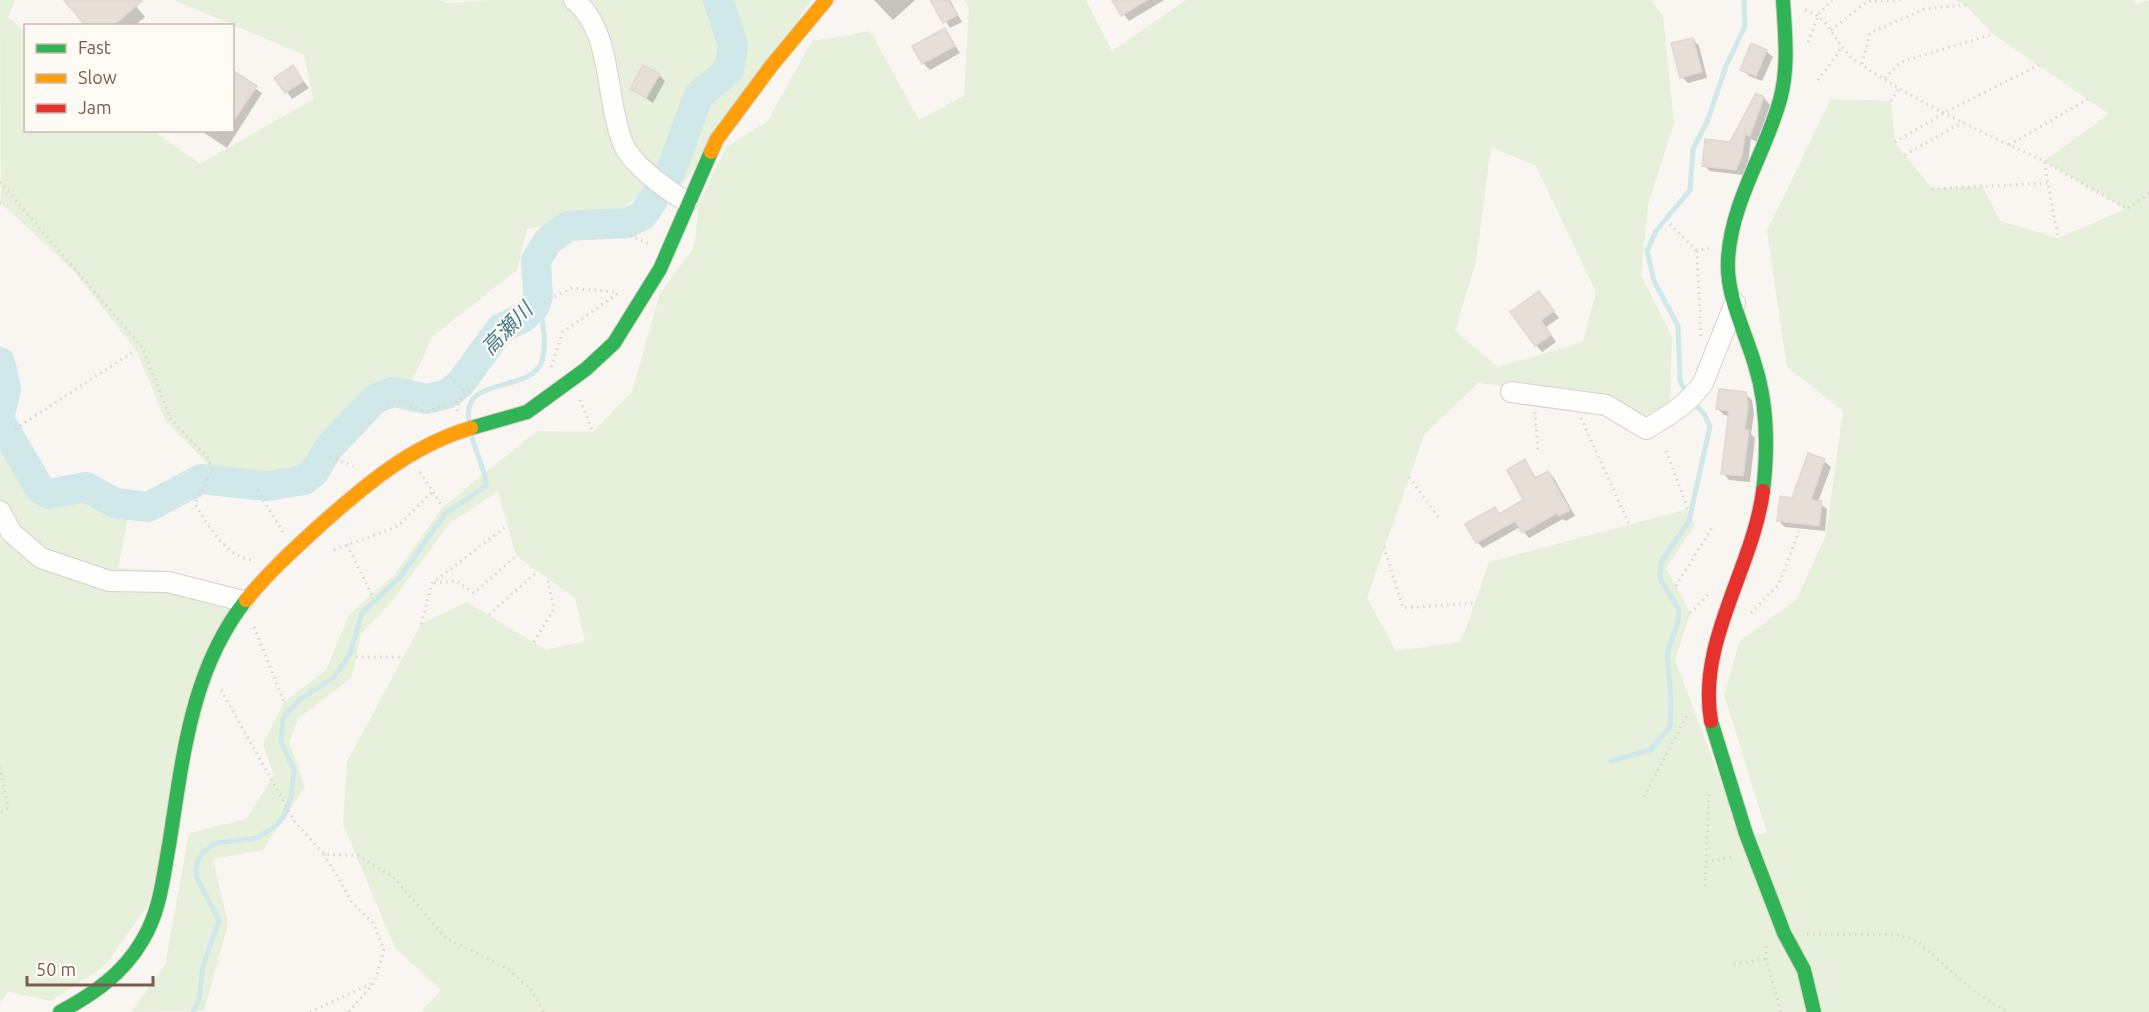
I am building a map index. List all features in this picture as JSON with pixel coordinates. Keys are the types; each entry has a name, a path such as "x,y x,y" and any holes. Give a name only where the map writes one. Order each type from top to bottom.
{"street":[{"path":"574,0 592,21 599,39 618,131 626,150 651,175 679,197"},
{"path":"60,1012 83,1000 117,973 140,945 150,927 164,875 192,710 207,665 224,628 246,609 281,563 378,475 411,453 455,433 527,412 586,369 614,343 660,269 679,197 717,139 772,64 826,0"},
{"path":"1783,2 1785,81 1777,110 1751,169 1733,223 1728,262 1735,303 1757,369 1765,426 1765,470 1754,533 1717,642 1709,677 1709,711 1733,797 1784,933 1805,975 1814,1012"},
{"path":"1511,392 1606,405 1646,429 1681,408 1696,393 1735,303"},
{"path":"0,511 11,532 41,558 109,581 168,582 246,609"}],"path":[{"path":"1806,45 1819,14 1832,0"},
{"path":"1831,30 1868,1 1902,0"},
{"path":"1862,64 1870,33 1924,9 1965,5 1967,0"},
{"path":"1783,2 1819,14 1853,58 1885,78 1944,113 2044,161 2127,209 2149,193"},
{"path":"1885,78 1901,62 1993,34"},
{"path":"1818,80 1843,46"},
{"path":"1895,142 1944,113 2039,65"},
{"path":"1891,101 1900,87"},
{"path":"2009,144 2088,99"},
{"path":"1905,155 1963,122"},
{"path":"2044,161 2058,238"},
{"path":"0,182 142,346 171,419 207,457 213,471 202,487 195,504 213,535 245,559 281,563"},
{"path":"1932,189 2048,183"},
{"path":"1670,224 1697,251 1701,348"},
{"path":"630,236 656,246"},
{"path":"1697,251 1712,247"},
{"path":"544,302 572,288 616,292 625,290"},
{"path":"542,374 551,366 563,332 616,292"},
{"path":"15,429 136,350"},
{"path":"450,377 465,392"},
{"path":"455,433 458,401 465,392 478,383"},
{"path":"1534,395 1539,452"},
{"path":"578,396 593,432"},
{"path":"1573,400 1629,524"},
{"path":"387,402 404,402 425,412 458,401"},
{"path":"1666,451 1688,509"},
{"path":"330,457 359,469"},
{"path":"414,463 443,507"},
{"path":"1409,477 1438,517"},
{"path":"257,490 284,534"},
{"path":"334,550 398,526 433,491"},
{"path":"421,624 432,583 508,525"},
{"path":"1676,586 1713,526"},
{"path":"1748,617 1779,584 1799,531"},
{"path":"347,545 372,595"},
{"path":"1384,547 1403,608 1474,603"},
{"path":"432,583 456,581 474,593 516,556"},
{"path":"489,615 538,571"},
{"path":"534,642 554,609 547,577"},
{"path":"1690,613 1712,591"},
{"path":"246,609 284,702"},
{"path":"356,657 403,657"},
{"path":"207,665 295,822 324,854 353,904 373,924 384,949 375,982 349,1012"},
{"path":"1644,796 1688,713"},
{"path":"0,768 8,808 0,813"},
{"path":"1705,886 1709,784"},
{"path":"324,854 358,856 393,877 446,938 506,968 530,988 544,1012"},
{"path":"1784,933 1900,935 1918,942 1976,993 2009,1012"},
{"path":"1734,964 1766,959"},
{"path":"310,1012 375,982"}],"green space":[{"path":"0,0 15,0 8,17 24,31 24,132 155,132 200,164 313,99 304,55 174,0 438,0 447,3 490,0 812,0 683,184 658,164 647,189 621,209 527,229 517,270 432,337 403,402 387,402 336,449 309,488 216,491 206,462 166,421 136,350 73,270 1,203"},
{"path":"964,0 1086,0 1112,51 1186,0 1651,0 1663,16 1674,122 1648,206 1641,276 1672,336 1670,404 1644,415 1605,398 1478,383 1424,435 1367,598 1396,651 1461,642 1489,562 1688,509 1695,525 1666,568 1690,613 1675,660 1742,837 1767,833 1724,694 1740,641 1797,599 1826,535 1843,411 1787,367 1767,231 1831,99 1891,101 1895,143 1932,188 1983,187 2000,221 2058,238 2126,209 2044,161 2109,114 1993,34 1965,5 1954,0 2133,0 2136,4 2149,0 2149,1012 421,1012 441,990 395,948 343,824 347,762 421,624 467,602 546,650 585,641 575,598 516,556 498,491 450,523 392,601 361,634 351,678 299,718 289,741 305,787 263,850 213,859 228,924 204,1011 131,1012 165,965 189,833 246,819 274,775 263,744 284,702 326,670 349,615 395,574 443,507 537,431 593,432 632,392 660,293 694,247 699,203 727,146 767,122 812,41 870,31 919,120 964,96 969,8","holes":["1491,147 1536,166 1596,292 1583,342 1498,367 1455,331 1476,261"]},
{"path":"0,345 15,378 7,414 47,485 81,478 132,496 118,568 169,571 237,590 148,905 106,965 51,1001 9,992 0,1003"}],"building":[{"path":"64,0 143,0 115,24 84,24"},
{"path":"930,0 948,0 957,15 943,23"},
{"path":"1112,0 1147,0 1121,16"},
{"path":"945,28 955,46 922,64 912,46"},
{"path":"1693,38 1702,72 1680,78 1671,43"},
{"path":"1751,43 1767,50 1756,76 1740,70"},
{"path":"293,65 303,81 285,93 274,78"},
{"path":"643,65 660,74 646,98 630,89"},
{"path":"234,71 257,86 234,120"},
{"path":"1756,93 1764,97 1750,136 1745,134 1742,156 1736,170 1702,166 1705,139 1730,142"},
{"path":"1539,291 1554,311 1541,320 1551,335 1535,346 1510,312"},
{"path":"1719,389 1746,392 1748,406 1745,429 1749,430 1743,476 1721,474 1729,411 1716,409"},
{"path":"1808,453 1825,459 1811,500 1822,501 1819,526 1777,521 1780,496 1792,498"},
{"path":"1525,459 1535,478 1548,471 1570,510 1559,516 1557,513 1522,533 1515,521 1476,543 1465,524 1495,507 1499,514 1523,500 1507,470"}],"waterway":[{"name":"高瀬川","path":"0,421 40,489 49,494 86,487 115,503 148,507 201,479 267,486 304,480 314,472 330,446 376,398 394,392 427,399 447,394 460,384 500,329 524,317 535,306 538,296 536,260 548,241 568,226 627,223 643,215 670,173 699,95 729,70 733,45 718,0"},
{"path":"1686,394 1680,380 1678,326 1654,281 1647,251 1656,231 1690,190 1693,149 1707,122 1726,66 1745,26 1744,0"},
{"path":"469,420 469,406 475,396 486,390 525,378 535,371 542,361 544,337 538,296"},
{"name":"高瀬川","path":"0,362 6,389 0,415"},
{"path":"1611,761 1650,750 1670,727 1671,699 1667,654 1678,622 1679,610 1660,579 1661,562 1689,521 1710,426 1704,414 1692,401"},
{"path":"193,1012 199,1000 203,966 219,920 196,876 197,863 203,852 216,843 257,838 276,826 284,816 291,797 294,770 281,742 283,718 298,701 334,677 350,654 362,613 400,577 445,514 486,486 485,476 471,435"}],"traffic: fast":[{"path":"1763,491 1766,459 1765,412 1755,365 1733,300 1728,260 1735,218 1774,120 1783,88 1786,50 1783,0"},
{"path":"471,428 527,412 586,369 614,343 660,269 711,152"},
{"path":"60,1012 95,991 126,964 148,930 160,894 185,748 201,686 212,656 227,627 246,600"},
{"path":"1711,721 1746,834 1784,933 1804,970 1814,1012"}],"traffic: slow":[{"path":"711,152 717,139 772,65 826,0"},
{"path":"246,600 298,545 370,483 428,445 471,428"}],"traffic: jam":[{"path":"1711,721 1709,692 1712,663 1728,605 1749,548 1763,491"}]}
